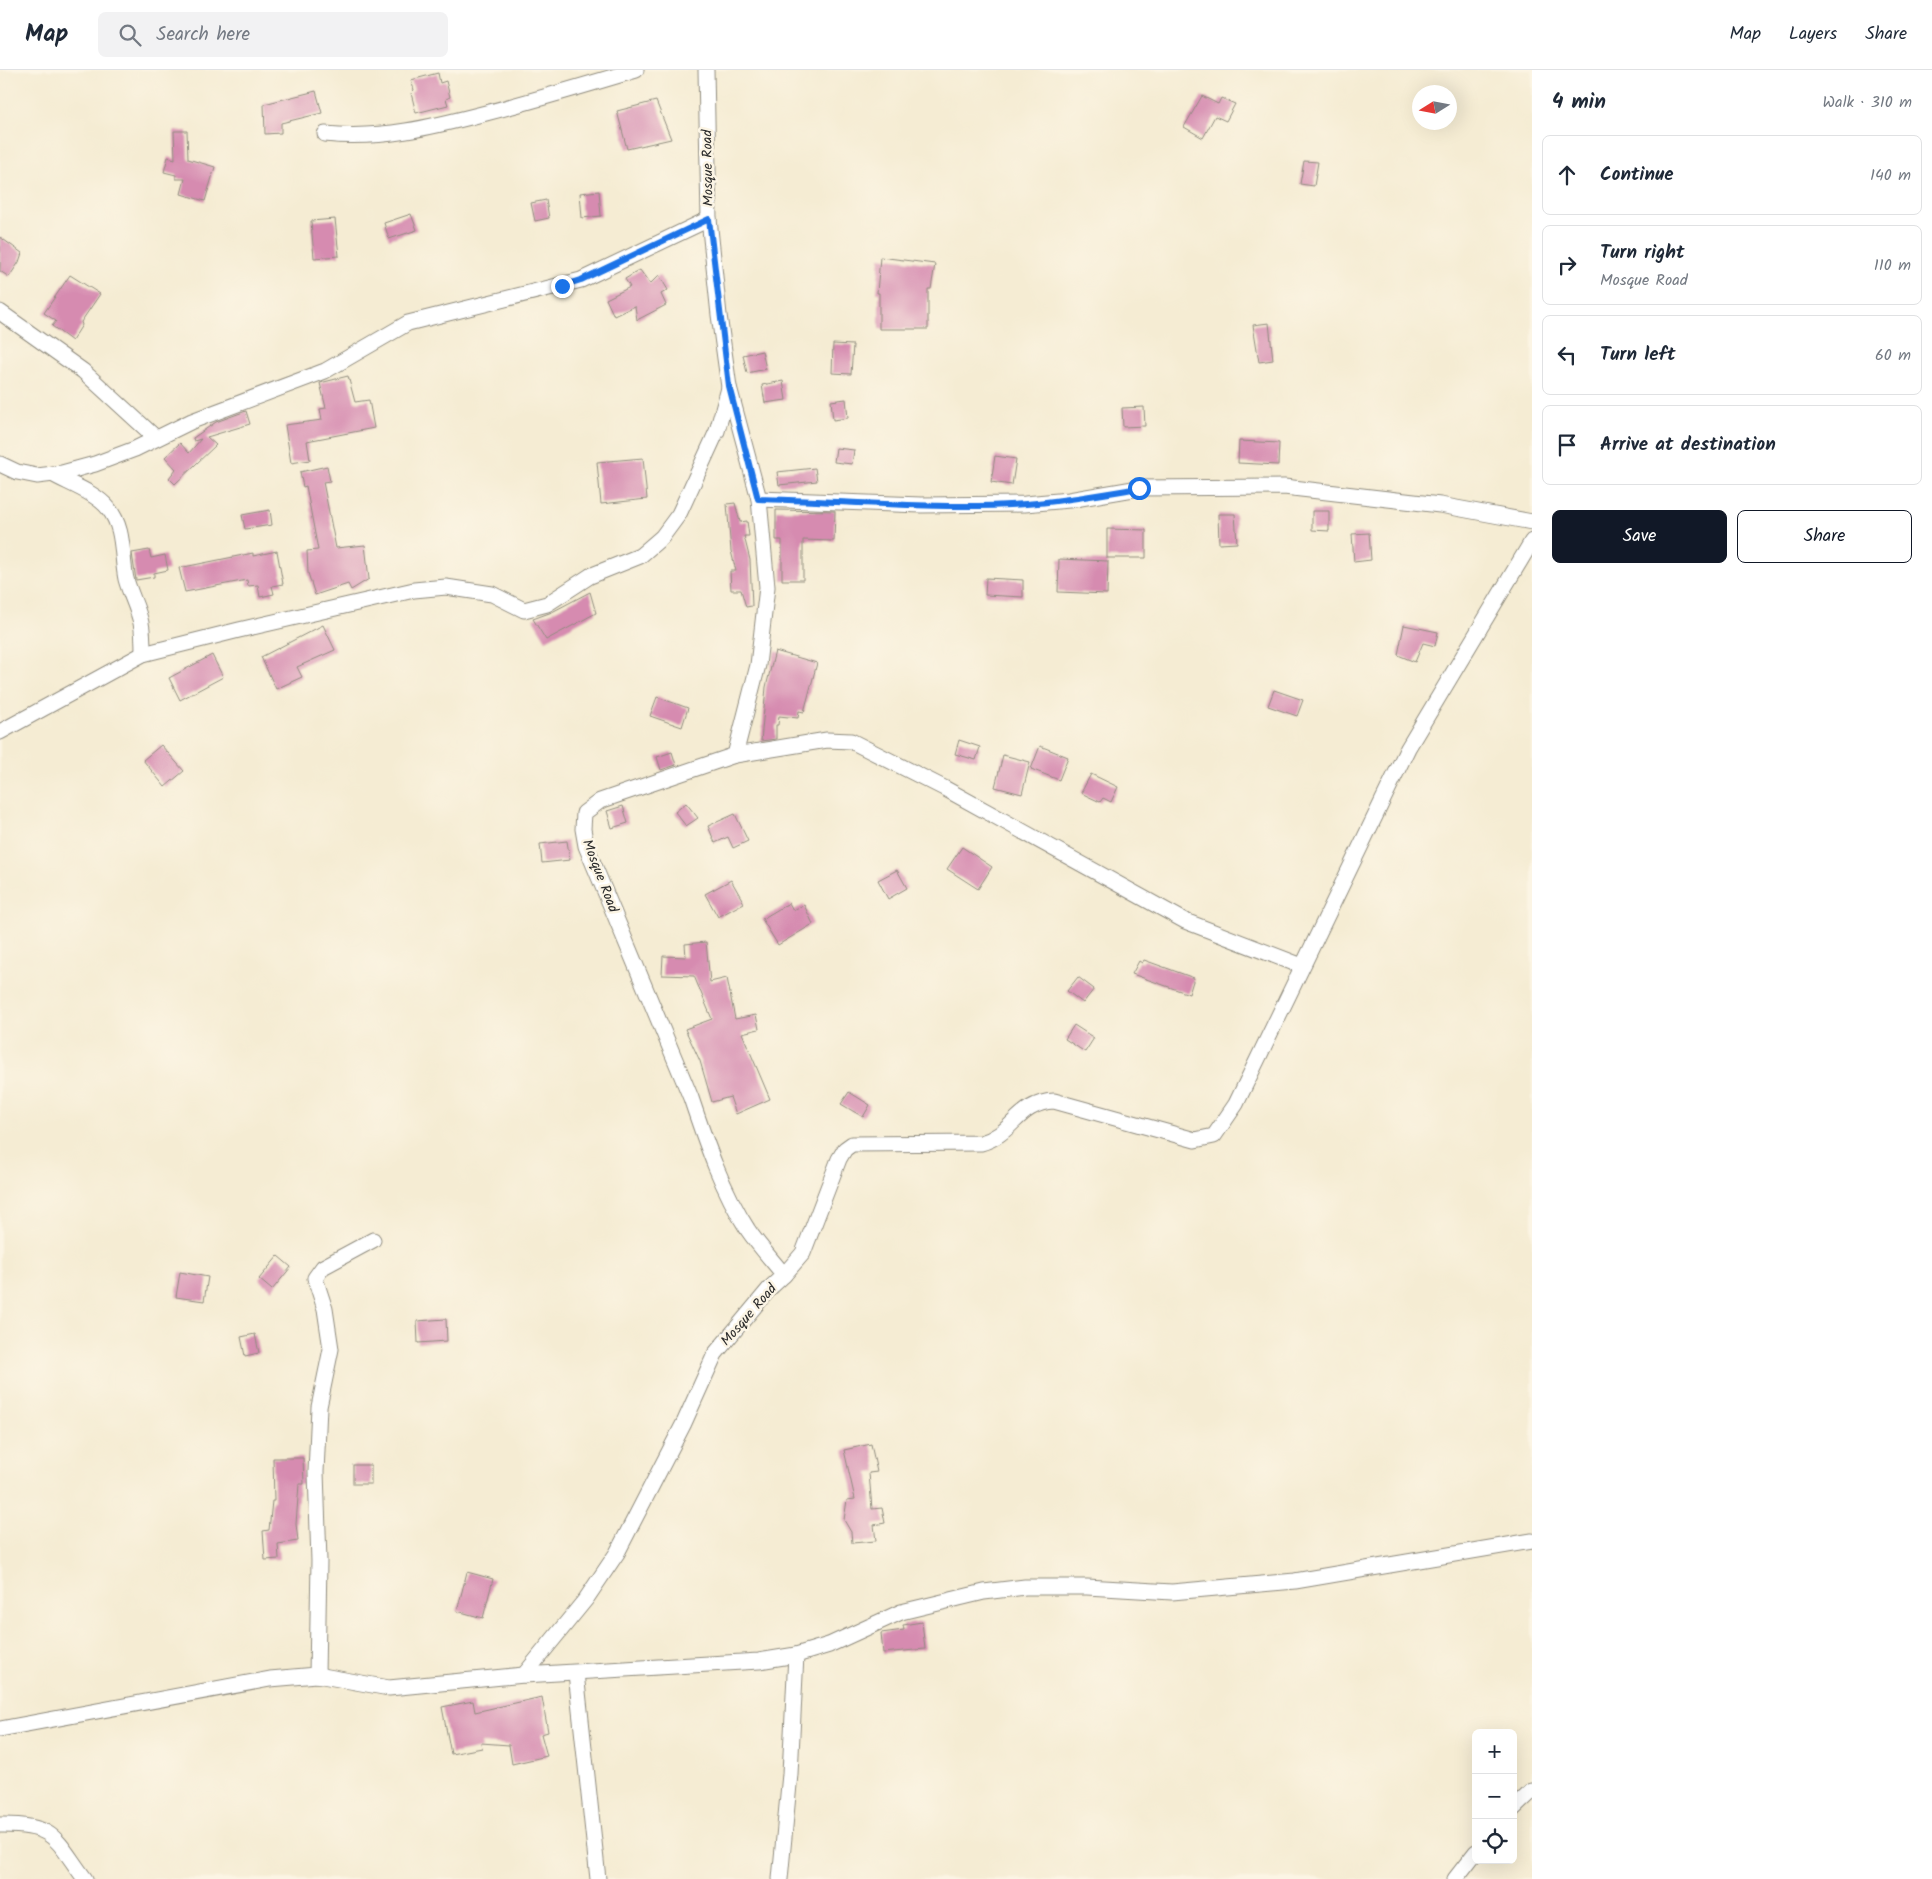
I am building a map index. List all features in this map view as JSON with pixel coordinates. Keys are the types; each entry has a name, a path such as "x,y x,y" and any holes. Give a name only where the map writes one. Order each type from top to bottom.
{"street":[{"path":"325,134 365,137 410,132 550,96 636,70"},
{"name":"Mosque Road","path":"524,1675 586,1600 617,1553 684,1423 715,1354 770,1288 784,1275 748,1230 728,1193 704,1136 691,1098 586,846 583,829 584,813 600,801 735,755 758,665 767,587 758,499 729,386 709,219 706,70"},
{"path":"0,464 17,472 37,476 95,464 192,421 333,368 408,323 581,280 709,219"},
{"path":"0,312 83,371 156,438"},
{"path":"0,732 143,654 414,590 446,587 468,589 492,594 524,610 547,604 590,576 640,556 662,537 679,514 717,431 729,386"},
{"path":"52,474 108,507 116,519 121,535 126,577 133,603 141,622 143,654"},
{"path":"758,499 921,504 1024,504 1069,500 1139,488 1284,487 1440,504 1532,522"},
{"path":"784,1275 803,1253 839,1159 845,1149 852,1144 981,1143 1002,1134 1021,1113 1032,1106 1054,1101 1194,1140 1214,1136 1236,1104 1408,748 1532,541"},
{"path":"735,755 827,740 851,741 944,788 1184,921 1302,966"},
{"path":"317,1675 319,1561 316,1472 319,1407 331,1349 325,1309 315,1278 323,1267 373,1240"},
{"path":"0,1729 270,1678 317,1675 389,1688 524,1675 759,1661 796,1655 830,1644 901,1612 984,1592 1042,1587 1172,1592 1295,1581 1532,1540"},
{"path":"780,1879 790,1774 796,1655"},
{"path":"576,1672 598,1879"},
{"path":"1517,1805 1532,1791"},
{"path":"0,1825 33,1826 47,1832 57,1839 85,1879"},
{"path":"1455,1879 1472,1857"}],"building":[{"path":"438,73 440,83 446,81 450,97 446,99 448,105 416,113 411,93 414,90 411,80"},
{"path":"316,91 322,113 281,123 281,133 265,134 264,104"},
{"path":"1202,96 1218,104 1221,98 1235,104 1226,121 1215,116 1203,138 1184,127"},
{"path":"656,101 671,139 627,149 617,111"},
{"path":"174,131 187,131 188,159 215,167 205,201 181,194 185,179 176,179 176,175 164,172 168,157 175,159"},
{"path":"1304,161 1318,162 1314,186 1300,184"},
{"path":"599,191 601,216 582,218 580,193"},
{"path":"546,200 549,218 535,221 531,203"},
{"path":"411,214 417,230 389,239 384,223"},
{"path":"335,219 339,256 314,258 311,221"},
{"path":"0,237 22,253 19,262 9,277 0,271"},
{"path":"880,257 935,264 931,289 928,289 928,329 879,329 879,293 877,293"},
{"path":"640,270 650,284 659,275 668,290 661,294 666,305 637,320 635,306 614,316 606,299 630,287 625,279"},
{"path":"70,275 100,294 81,322 82,325 72,341 52,326 56,321 44,313"},
{"path":"1269,323 1273,360 1259,362 1253,325"},
{"path":"833,344 853,345 851,374 832,373"},
{"path":"762,351 766,369 747,373 743,355"},
{"path":"348,376 355,402 369,400 374,428 307,441 310,460 291,463 285,425 322,420 320,409 326,408 320,383"},
{"path":"783,381 786,400 765,403 762,385"},
{"path":"846,399 848,418 833,420 831,401"},
{"path":"1144,407 1145,426 1123,427 1122,408"},
{"path":"246,411 250,424 207,437 216,445 175,484 169,478 176,469 165,457 180,443 189,453 201,439 194,441 193,438 216,422"},
{"path":"1239,441 1279,443 1278,465 1238,463"},
{"path":"836,448 854,450 852,464 834,462"},
{"path":"995,456 1016,459 1012,485 991,482"},
{"path":"643,458 647,499 601,504 597,462"},
{"path":"327,466 330,481 323,482 336,548 365,545 369,579 351,590 348,584 315,595 308,573 307,551 318,550 306,486 303,487 300,472"},
{"path":"815,468 817,481 779,485 777,472"},
{"path":"735,503 740,522 747,521 749,536 744,536 750,560 752,606 746,607 741,590 731,590 730,571 736,571 731,551 727,504"},
{"path":"270,510 272,525 245,529 242,515"},
{"path":"776,510 835,511 834,541 803,540 803,580 782,580 782,540 776,540"},
{"path":"1312,511 1329,511 1329,531 1312,530"},
{"path":"1218,514 1235,514 1237,543 1219,544"},
{"path":"1107,529 1146,530 1146,558 1107,558"},
{"path":"1369,533 1371,560 1354,562 1352,534"},
{"path":"149,550 151,558 165,555 168,570 154,573 154,577 136,580 132,553"},
{"path":"277,551 283,584 272,586 274,594 260,597 258,585 248,586 247,580 185,592 179,568 253,553 253,556"},
{"path":"1059,559 1108,561 1107,594 1058,592"},
{"path":"986,578 1023,580 1023,597 985,595"},
{"path":"590,592 596,613 546,640 533,619 552,612"},
{"path":"323,625 335,650 297,667 302,677 276,689 261,657"},
{"path":"1404,625 1438,632 1435,646 1423,643 1415,662 1398,655"},
{"path":"775,651 817,663 804,712 799,711 798,718 779,716 778,725 776,725 776,739 761,741 766,687"},
{"path":"212,655 223,677 180,700 169,678"},
{"path":"1274,690 1303,700 1297,716 1268,706"},
{"path":"657,697 688,708 682,727 650,716"},
{"path":"959,740 980,747 976,760 955,754"},
{"path":"161,745 184,771 165,787 143,760"},
{"path":"1040,746 1068,757 1059,780 1031,769"},
{"path":"672,752 676,765 661,770 657,757"},
{"path":"1003,755 1030,762 1022,794 995,787"},
{"path":"1091,774 1118,787 1111,802 1103,798 1100,802 1081,793"},
{"path":"686,803 698,818 686,826 675,812"},
{"path":"623,806 628,823 612,828 607,811"},
{"path":"735,814 748,841 733,848 728,837 715,843 708,826"},
{"path":"567,841 570,860 542,863 540,844"},
{"path":"962,847 992,867 978,889 947,869"},
{"path":"897,870 907,888 888,899 878,880"},
{"path":"731,880 744,903 718,917 705,894"},
{"path":"789,903 793,910 804,905 813,924 778,945 762,919"},
{"path":"706,942 710,982 727,978 735,1019 756,1015 759,1029 742,1033 770,1099 736,1114 730,1097 712,1102 700,1061 685,1029 712,1019 694,976 662,975 663,956 686,957 685,944"},
{"path":"1144,960 1194,978 1189,994 1132,974 1139,961 1142,963"},
{"path":"1078,977 1094,989 1083,1003 1067,991"},
{"path":"1074,1025 1094,1038 1085,1052 1065,1039"},
{"path":"849,1092 870,1105 863,1117 841,1104"},
{"path":"278,1256 291,1267 272,1290 259,1279"},
{"path":"180,1272 208,1277 204,1301 176,1297"},
{"path":"446,1319 447,1341 418,1343 417,1321"},
{"path":"255,1334 259,1353 245,1356 241,1337"},
{"path":"871,1444 877,1472 869,1473 872,1509 882,1508 885,1523 874,1525 876,1541 852,1543 851,1532 844,1520 847,1500 855,1499 844,1450"},
{"path":"273,1458 303,1458 304,1484 299,1484 296,1524 298,1541 278,1544 279,1559 265,1560 263,1531 269,1530 272,1501 274,1501"},
{"path":"353,1465 371,1465 371,1484 353,1484"},
{"path":"467,1572 493,1579 483,1618 457,1611"},
{"path":"922,1622 925,1649 883,1653 881,1633 904,1630 903,1625"},
{"path":"542,1697 548,1732 541,1734 547,1756 512,1764 509,1745 481,1743 482,1748 451,1754 442,1707 473,1701 475,1712"}],"route":[{"path":"562,286 581,280 604,267 709,219 729,386 758,499 921,504 1024,504 1069,500 1139,488"}]}
